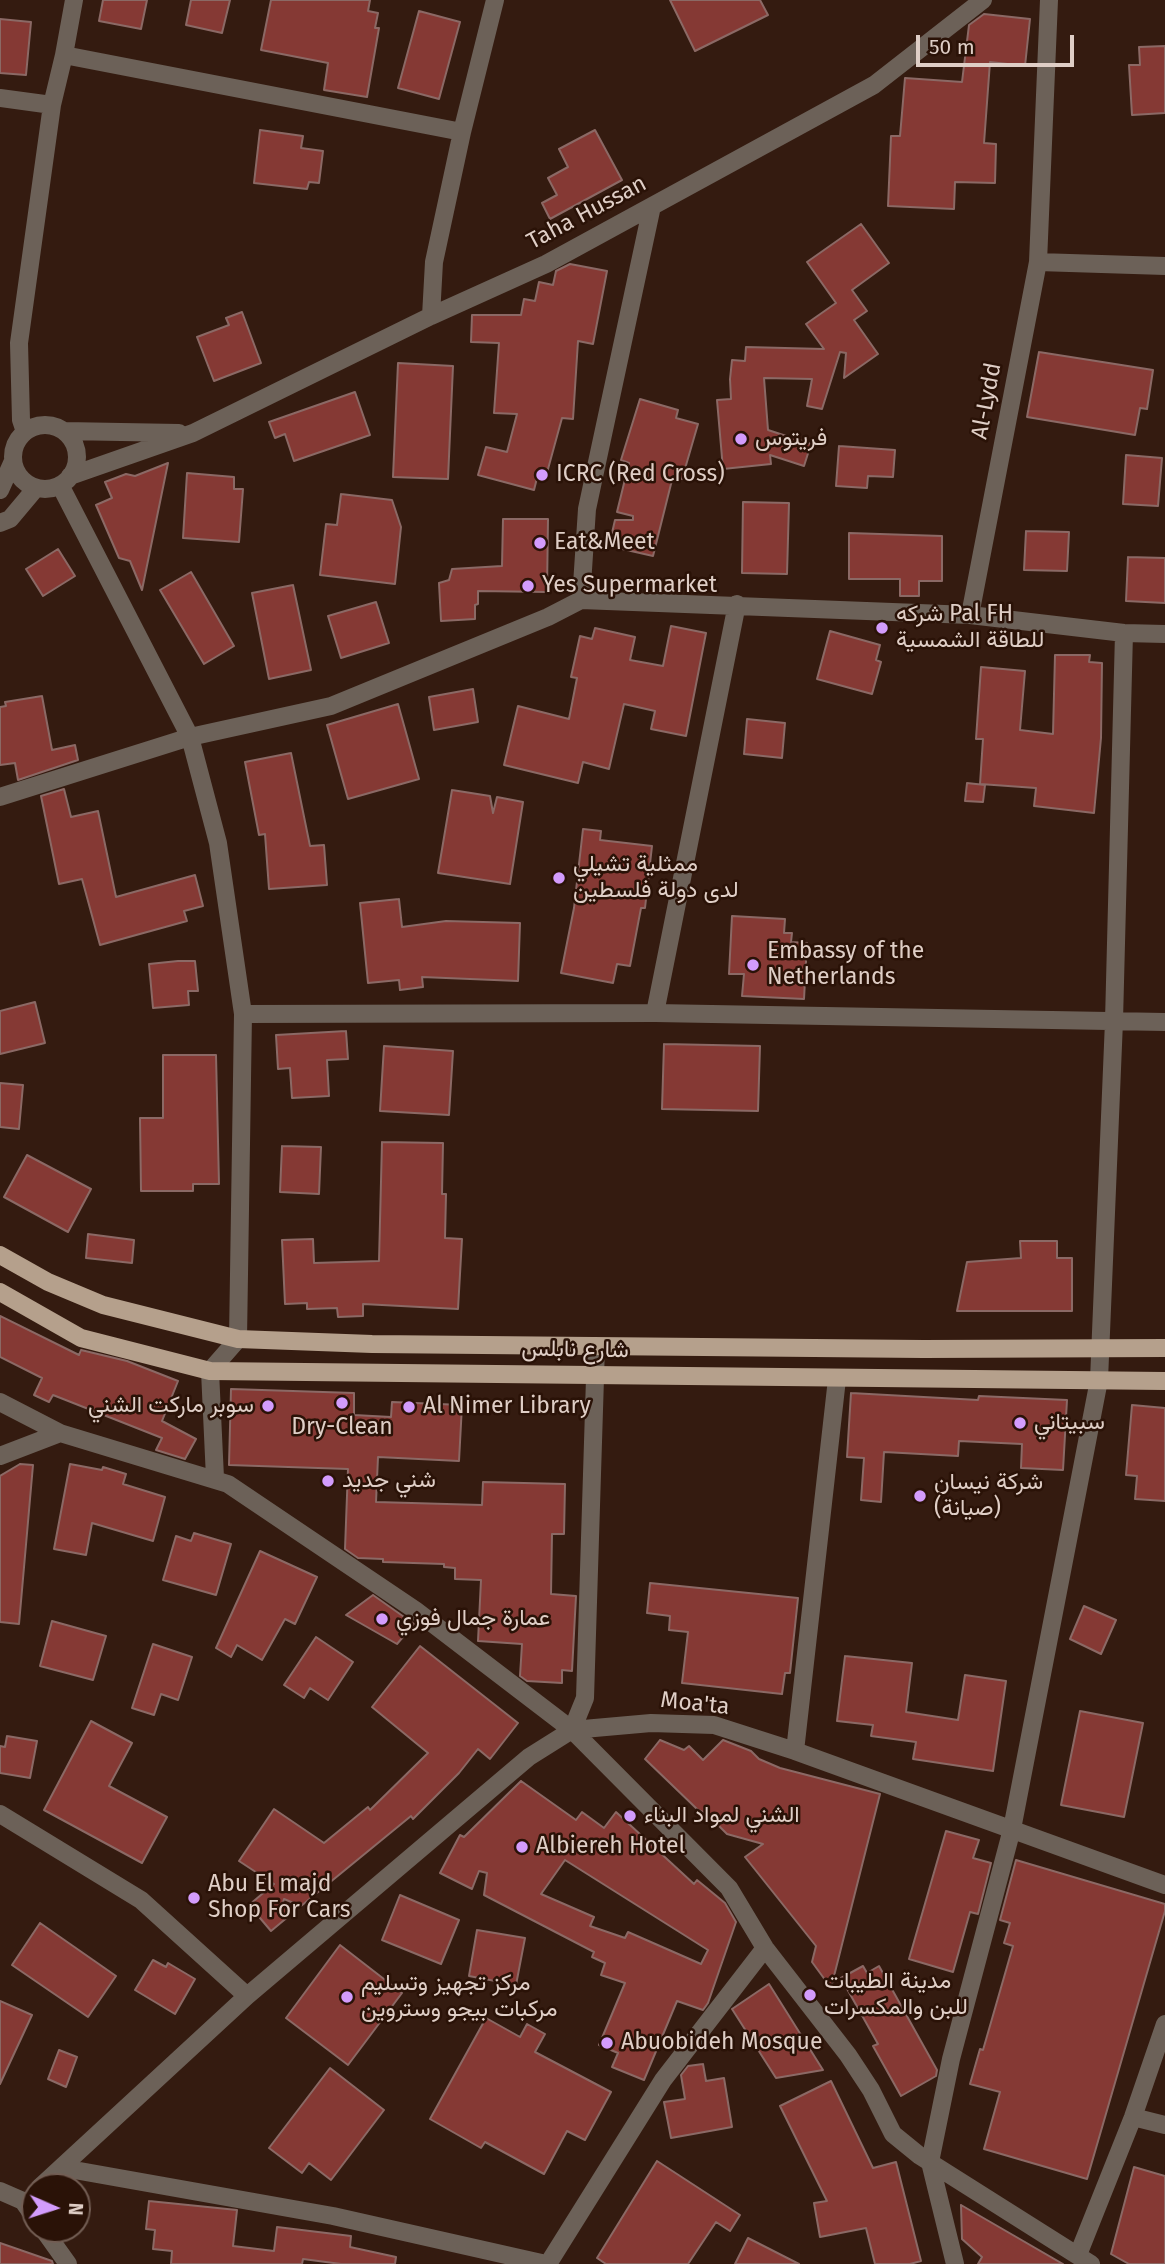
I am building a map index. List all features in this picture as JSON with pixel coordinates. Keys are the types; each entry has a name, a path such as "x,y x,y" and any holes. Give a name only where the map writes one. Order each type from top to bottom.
{"main road":[{"name":"شارع نابلس","path":"0,1255 48,1282 103,1305 238,1339 372,1344 924,1349 1165,1348"},
{"name":"شارع نابلس","path":"0,1292 81,1338 210,1371 1165,1381"}],"street":[{"path":"25,432 21,420 19,343 52,106 74,0"},
{"path":"431,316 434,262 462,132 495,0"},
{"name":"Taha Hussan","path":"65,481 193,433 431,316 546,264 874,85 983,0"},
{"name":"Al-Lydd","path":"970,615 1038,262 1049,0"},
{"path":"64,55 462,132"},
{"path":"0,98 52,106"},
{"path":"581,600 587,509 652,206"},
{"path":"1038,262 1165,266"},
{"path":"0,490 13,461 14,448 19,437 40,425 53,426 64,431 193,433"},
{"path":"13,461 25,482 36,488 49,488 65,481 75,465 76,453 72,441 64,431"},
{"path":"65,481 190,737 218,843 243,1014 238,1339 210,1371 215,1478"},
{"path":"0,523 10,519 36,488"},
{"path":"0,797 190,737 331,706 548,617 581,600 970,615 1124,633 1165,634"},
{"path":"655,1013 737,604"},
{"path":"955,2264 930,2162 951,2059 1012,1829 1099,1380 1114,1021 1124,633"},
{"path":"243,1014 655,1013 1165,1021"},
{"path":"57,2173 247,1996 529,1757 572,1731 585,1698 596,1346"},
{"path":"795,1751 837,1379"},
{"path":"0,1402 60,1433 215,1478 250,1498 415,1610 572,1731 729,1888 765,1948 848,2054 872,2091 893,2134 919,2156 1084,2259 1165,2024"},
{"path":"0,1456 60,1433"},
{"name":"Moa'ta","path":"572,1731 651,1723 714,1725 795,1751 1165,1885"},
{"path":"0,1814 141,1900 247,1996"},
{"path":"63,2168 333,2216 547,2264 663,2080 765,1948"},
{"path":"1133,2117 1165,2125"},
{"path":"0,2191 21,2195"},
{"path":"53,2243 68,2264"}],"building":[{"path":"103,0 147,0 141,29 99,21"},
{"path":"191,0 230,0 222,33 186,25"},
{"path":"271,0 370,0 368,11 378,13 375,28 379,28 367,97 324,90 328,63 261,50"},
{"path":"670,0 760,0 768,15 695,51"},
{"path":"419,11 460,22 439,99 398,88"},
{"path":"984,14 1030,19 1025,66 990,62 984,143 996,144 995,183 955,182 954,209 888,206 891,136 900,136 905,78 962,82 969,25"},
{"path":"0,19 31,22 26,75 0,73"},
{"path":"1165,46 1165,113 1132,115 1129,65 1140,65 1139,47"},
{"path":"260,130 303,136 301,148 323,151 319,183 309,182 307,189 254,183"},
{"path":"595,130 622,180 550,219 542,203 557,195 548,178 568,167 559,149"},
{"path":"861,224 889,263 852,290 867,311 854,320 878,354 844,378 846,353 840,352 822,409 807,406 812,379 764,378 768,430 811,444 804,466 770,455 771,464 723,469 717,400 731,399 732,360 745,361 746,347 824,349 806,324 836,303 807,262"},
{"path":"570,264 607,271 593,344 578,341 573,419 562,418 545,480 537,478 534,490 478,475 486,447 507,452 517,414 494,413 499,343 471,342 472,315 521,315 524,299 535,301 539,282 553,285 556,271"},
{"path":"242,312 261,363 214,381 197,337 229,325 226,318"},
{"path":"1039,352 1153,370 1147,409 1140,408 1135,435 1027,417"},
{"path":"398,363 453,366 448,479 393,477"},
{"path":"355,392 370,435 294,461 285,434 275,438 269,422"},
{"path":"640,399 678,410 676,418 698,424 682,479 673,476 653,556 609,546 615,520 633,520 633,516 617,512 629,463 621,460"},
{"path":"839,446 895,450 893,477 868,476 867,488 836,486"},
{"path":"1126,455 1162,458 1158,506 1123,504"},
{"path":"168,463 142,590 130,561 119,558 96,505 112,498 105,482 126,474 135,476"},
{"path":"187,473 234,477 234,489 243,489 239,542 183,538"},
{"path":"341,494 392,500 401,527 395,584 320,575 326,524 337,525"},
{"path":"743,502 789,503 787,574 742,573"},
{"path":"503,519 548,519 547,592 478,591 475,619 441,621 439,583 449,580 452,569 502,566"},
{"path":"1026,531 1069,532 1067,571 1024,570"},
{"path":"849,533 942,536 942,581 919,581 919,596 900,596 900,579 849,579"},
{"path":"58,549 75,576 43,596 26,569"},
{"path":"1128,557 1165,558 1165,603 1126,601"},
{"path":"191,572 234,646 204,664 160,590"},
{"path":"293,585 311,670 269,679 252,593"},
{"path":"376,602 389,643 341,658 328,616"},
{"path":"671,626 706,633 686,736 651,729 655,711 624,704 609,769 583,762 578,783 504,765 518,706 569,719 577,678 571,677 580,636 592,639 595,628 635,637 630,660 663,666"},
{"path":"830,631 880,645 876,660 881,662 872,694 817,679"},
{"path":"1055,655 1090,655 1089,662 1102,663 1101,738 1094,813 1034,806 1036,788 980,784 983,739 976,739 981,667 1025,671 1020,730 1053,734"},
{"path":"473,689 478,722 434,730 429,697"},
{"path":"42,696 52,750 75,745 78,760 18,780 15,763 0,765 0,707 6,706 5,702"},
{"path":"398,704 419,779 348,799 327,725"},
{"path":"747,719 785,723 782,758 744,754"},
{"path":"291,753 310,846 324,845 327,885 269,889 265,834 259,835 245,762"},
{"path":"967,783 985,785 983,802 965,801"},
{"path":"64,789 71,817 98,811 116,897 195,875 203,906 184,911 187,921 100,945 82,879 59,884 41,796"},
{"path":"452,790 490,796 493,813 497,797 523,802 510,884 438,873"},
{"path":"583,829 601,831 600,840 652,846 645,908 641,908 630,966 617,964 613,983 561,973 574,908"},
{"path":"399,899 402,927 446,921 520,923 518,981 422,977 423,987 400,990 399,980 368,983 360,903"},
{"path":"732,916 785,919 784,933 792,933 791,942 807,943 804,999 742,996 744,974 729,974"},
{"path":"195,961 198,991 188,991 189,1005 153,1008 149,964"},
{"path":"35,1002 45,1043 0,1054 0,1011"},
{"path":"346,1031 348,1059 327,1060 329,1096 292,1098 290,1068 278,1069 276,1035"},
{"path":"664,1044 760,1046 758,1111 662,1109"},
{"path":"384,1046 453,1051 449,1115 380,1111"},
{"path":"163,1055 216,1055 219,1184 193,1184 193,1191 141,1191 140,1118 163,1118"},
{"path":"0,1083 23,1085 19,1129 0,1127"},
{"path":"382,1142 443,1143 445,1238 462,1239 458,1309 363,1304 363,1316 338,1317 337,1308 307,1309 307,1303 285,1304 282,1240 313,1239 314,1263 379,1261"},
{"path":"282,1146 321,1147 319,1194 280,1192"},
{"path":"27,1155 91,1189 68,1232 4,1197"},
{"path":"88,1234 134,1240 132,1263 86,1258"},
{"path":"1020,1241 1057,1241 1057,1258 1072,1258 1072,1311 957,1311 967,1262 1021,1258"},
{"path":"0,1316 79,1355 81,1350 127,1361 178,1381 162,1421 196,1439 185,1459 156,1450 162,1438 53,1395 49,1402 34,1395 42,1378 0,1357"},
{"path":"231,1389 354,1393 354,1415 391,1417 392,1402 462,1405 459,1461 378,1457 376,1502 482,1505 483,1482 565,1484 564,1534 552,1534 551,1594 576,1596 572,1671 562,1670 562,1683 527,1681 520,1676 522,1644 478,1641 481,1580 455,1579 455,1568 444,1567 444,1564 383,1562 383,1559 358,1558 345,1549 348,1469 229,1465"},
{"path":"851,1393 978,1400 979,1396 1067,1400 1063,1470 1021,1468 1022,1444 959,1441 958,1456 884,1452 881,1502 861,1500 864,1458 847,1457"},
{"path":"1132,1405 1165,1408 1165,1501 1135,1499 1137,1476 1126,1475"},
{"path":"20,1464 33,1465 19,1624 0,1622 0,1476"},
{"path":"70,1464 102,1470 103,1467 126,1474 123,1484 165,1497 153,1541 92,1523 86,1555 54,1549"},
{"path":"194,1533 231,1544 216,1595 163,1580 176,1536 191,1541"},
{"path":"260,1551 317,1577 295,1624 285,1619 262,1660 237,1645 231,1657 216,1648"},
{"path":"650,1583 798,1598 790,1673 785,1673 782,1694 682,1683 688,1632 669,1630 670,1616 647,1613"},
{"name":"عمارة جمال فوزي","path":"373,1595 414,1624 397,1644 346,1615"},
{"path":"1084,1606 1116,1620 1101,1654 1070,1639"},
{"path":"52,1621 106,1636 93,1680 40,1666"},
{"path":"316,1637 353,1662 328,1700 310,1688 304,1698 284,1685"},
{"path":"153,1644 192,1657 178,1700 161,1694 154,1715 132,1708"},
{"path":"420,1646 518,1723 490,1759 478,1749 459,1773 413,1819 411,1816 301,1906 284,1899 283,1902 295,1911 271,1931 249,1905 274,1884 239,1861 274,1809 324,1843 368,1807 370,1810 428,1753 372,1707"},
{"path":"845,1656 912,1663 906,1712 958,1720 965,1675 1006,1681 993,1771 913,1759 916,1742 871,1736 873,1725 837,1721"},
{"path":"1080,1711 1143,1723 1124,1817 1061,1805"},
{"path":"91,1721 132,1743 109,1786 167,1817 142,1863 44,1810"},
{"path":"7,1736 37,1741 30,1778 0,1773 0,1746 5,1747"},
{"path":"660,1740 684,1750 689,1746 703,1760 723,1740 751,1751 759,1759 780,1768 880,1794 831,1988 812,1962 816,1946 745,1857 763,1844 727,1834 645,1759"},
{"path":"521,1781 576,1820 582,1812 604,1828 616,1812 694,1884 697,1880 725,1903 736,1922 708,2003 703,2010 677,2001 644,2080 612,2067 618,2053 599,2045 625,1983 601,1975 605,1963 592,1957 594,1952 484,1895 487,1873 479,1871 472,1889 440,1873 460,1835 464,1837","holes":["565,1860 708,1950 701,1964 628,1932 625,1938 590,1926 594,1917 541,1894"]},
{"path":"946,1831 979,1840 973,1858 991,1863 978,1914 970,1912 953,1972 909,1959"},
{"path":"1016,1860 1165,1904 1087,2179 984,2149 1000,2092 970,2084 980,2049 983,2050 1013,1946 1004,1943 1010,1923 1000,1920"},
{"path":"400,1895 459,1920 441,1964 382,1940"},
{"path":"40,1923 116,1976 88,2017 12,1965"},
{"path":"477,1930 525,1938 516,1985 469,1976"},
{"path":"340,1945 402,1993 348,2065 286,2018"},
{"path":"153,1960 166,1967 168,1963 195,1979 175,2014 135,1990"},
{"path":"863,1966 867,1973 879,1966 937,2070 936,2076 901,2096 873,2046 878,2044 841,1978"},
{"path":"769,1984 823,2070 776,2078 732,2009"},
{"path":"0,2001 32,2015 0,2084"},
{"path":"486,2018 520,2037 527,2024 545,2034 535,2052 611,2092 585,2140 567,2131 544,2174 485,2142 481,2148 430,2119"},
{"path":"59,2050 77,2057 66,2087 48,2079"},
{"path":"703,2064 706,2081 724,2078 732,2127 671,2138 664,2102 685,2099 681,2075 688,2066"},
{"path":"330,2068 384,2110 331,2180 309,2163 302,2173 269,2148"},
{"path":"831,2081 873,2168 896,2162 921,2261 910,2264 875,2264 866,2228 820,2237 814,2203 827,2201 780,2106"},
{"path":"657,2161 740,2215 730,2231 716,2222 688,2264 606,2264 597,2258"},
{"path":"1134,2167 1165,2176 1165,2264 1129,2264 1111,2254"},
{"path":"149,2201 237,2210 233,2246 274,2251 277,2227 351,2236 350,2247 396,2257 395,2264 341,2264 303,2259 302,2264 171,2264 172,2251 153,2249 155,2230 146,2229"},
{"path":"961,2205 1063,2264 978,2264 982,2257 962,2239"},
{"path":"748,2238 799,2264 735,2264"},
{"path":"0,2243 52,2261 53,2264 0,2264"}],"place":[{"name":"فريتوس","path":"741,439"},
{"name":"ICRC (Red Cross)","path":"542,475"},
{"name":"Eat&Meet","path":"540,543"},
{"name":"Yes Supermarket","path":"528,586"},
{"name":"شركه Pal FH للطاقة الشمسية","path":"882,628"},
{"name":"ممثلية تشيلي لدى دولة فلسطين","path":"559,878"},
{"name":"Embassy of the Netherlands","path":"753,965"},
{"name":"Dry-Clean","path":"342,1403"},
{"name":"سوبر ماركت الشني","path":"268,1406"},
{"name":"Al Nimer Library","path":"409,1407"},
{"name":"سبيتاني","path":"1020,1423"},
{"name":"شني جديد","path":"328,1481"},
{"name":"شركة نيسان (صيانة)","path":"920,1496"},
{"name":"عمارة جمال فوزي","path":"382,1619"},
{"name":"الشني لمواد البناء","path":"630,1816"},
{"name":"Albiereh Hotel","path":"522,1847"},
{"name":"Abu El majd Shop For Cars","path":"194,1898"},
{"name":"مدينة الطيبات للبن والمكسرات","path":"810,1995"},
{"name":"مركز تجهيز وتسليم مركبات بيجو وستروين","path":"347,1997"},
{"name":"Abuobideh Mosque","path":"607,2043"}]}
